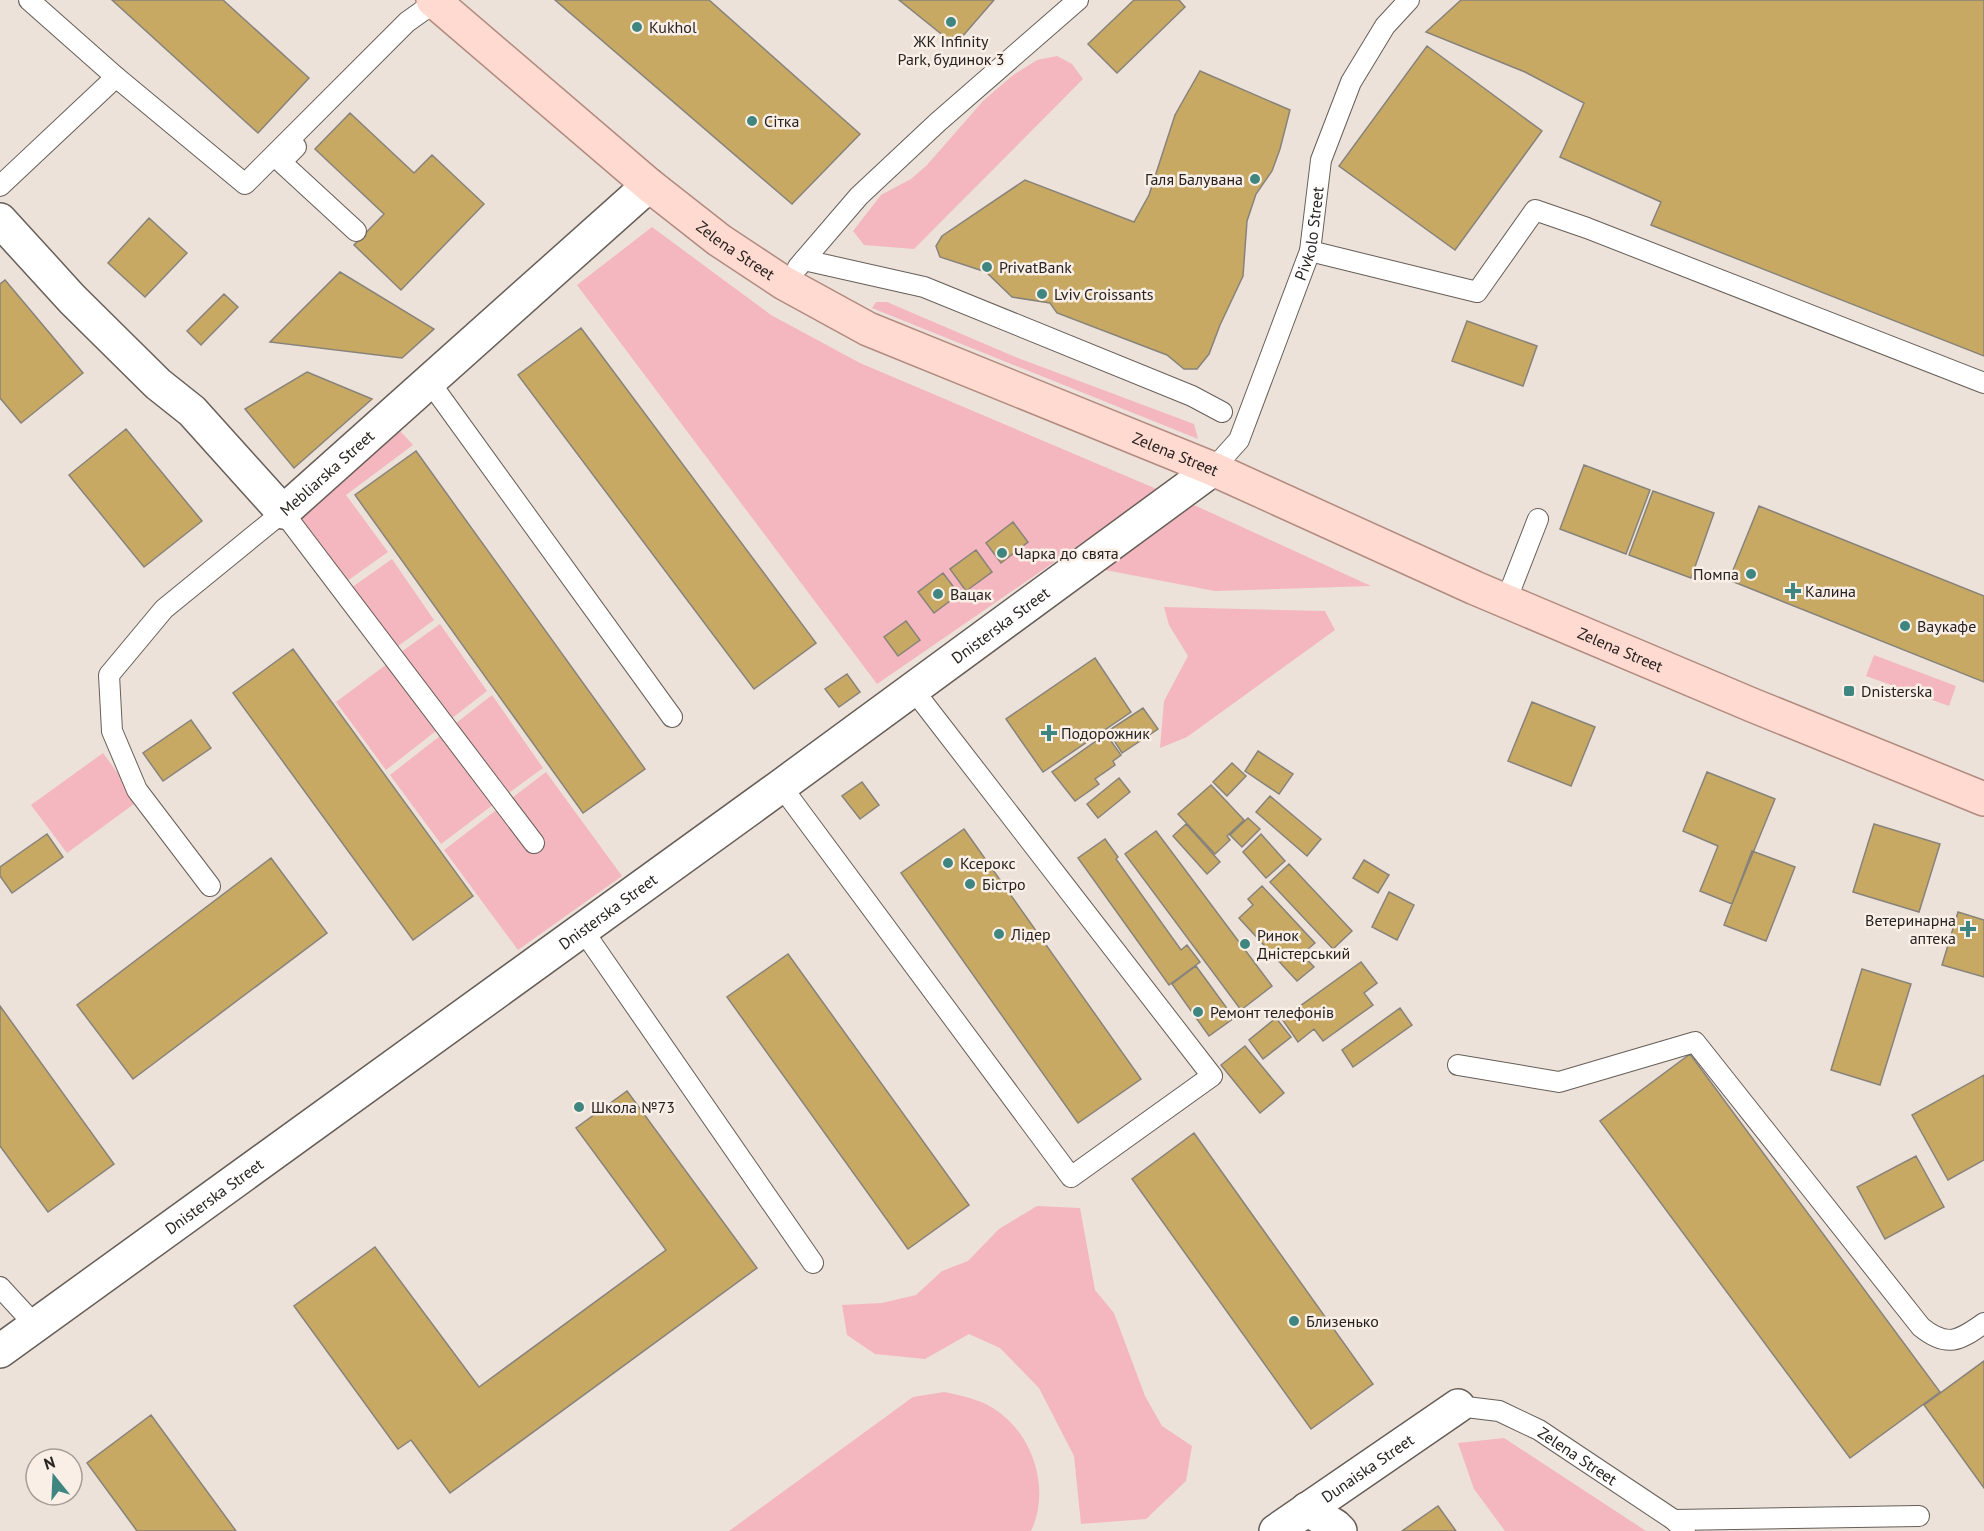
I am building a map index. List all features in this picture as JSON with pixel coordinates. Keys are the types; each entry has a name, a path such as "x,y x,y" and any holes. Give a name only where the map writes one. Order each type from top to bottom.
{"main road":[{"name":"Zelena Street","path":"434,1 649,185 719,240 794,271 868,329 1213,469 1475,588 1984,800"}],"street":[{"name":"Mebliarska Street","path":"0,220 80,306 158,384 192,411 283,512 649,185"},
{"name":"Dnisterska Street","path":"0,1351 781,786 1213,469"},
{"name":"Dunaiska Street","path":"1276,1531 1458,1406"},
{"path":"1306,1509 1340,1531"}],"lane":[{"path":"29,0 116,77 245,184 407,22 434,1"},
{"path":"794,271 867,189 938,122 1078,0"},
{"name":"Pivkolo Street","path":"1213,469 1239,440 1310,251 1321,160 1351,82 1385,26 1409,0"},
{"path":"356,231 281,162 434,1"},
{"path":"0,186 116,77"},
{"path":"1310,251 1477,291 1536,210 1598,232 1984,383"},
{"path":"794,271 924,287 1192,396 1222,412"},
{"path":"429,381 672,717"},
{"path":"210,886 137,790 112,731 110,675 164,609 283,512 534,843"},
{"path":"1506,601 1538,519"},
{"path":"781,786 1071,1177 1212,1076 922,701 911,690"},
{"path":"582,928 813,1263"},
{"path":"1458,1065 1559,1082 1695,1042 1921,1327 1935,1338 1953,1341 1969,1334 1984,1323"},
{"path":"0,1287 34,1325"},
{"name":"Zelena Street","path":"1458,1406 1499,1411 1539,1430 1680,1526"},
{"path":"1680,1526 1919,1516"}],"shaded area":[{"path":"1057,56 1072,64 1083,79 914,249 864,245 853,231 881,195 911,179 927,165 983,101 1013,75 1037,60"},
{"path":"652,227 771,315 860,363 1159,490 877,684 577,285"},
{"path":"876,302 887,302 1013,356 1194,424 1198,439 872,308"},
{"path":"390,420 413,445 346,495 388,552 343,584 287,512"},
{"path":"1194,505 1371,586 1215,591 1105,570"},
{"path":"392,559 434,620 394,649 348,590"},
{"path":"1164,607 1325,611 1335,630 1187,737 1160,748 1164,701 1188,656 1169,625"},
{"path":"440,624 487,691 447,722 397,655"},
{"path":"1874,655 1956,686 1949,706 1866,676"},
{"path":"391,661 441,727 386,770 336,702"},
{"path":"492,695 543,768 503,797 451,727"},
{"path":"445,732 498,801 441,844 390,775"},
{"path":"103,753 138,801 67,853 31,805"},
{"path":"546,772 622,876 518,950 444,850"},
{"path":"1037,1206 1080,1208 1095,1290 1114,1313 1145,1396 1162,1426 1192,1446 1186,1481 1146,1519 1081,1524 1074,1456 1039,1388 1000,1348 969,1334 925,1359 875,1354 847,1335 842,1305 882,1303 916,1295 942,1271 968,1261 999,1229"},
{"path":"944,1392 974,1399 994,1409 1012,1424 1022,1437 1036,1467 1039,1483 1037,1516 1031,1531 729,1531 913,1397"},
{"path":"1504,1438 1646,1531 1505,1531 1474,1489 1458,1443"}],"building":[{"path":"112,0 223,0 309,78 258,133"},
{"path":"555,0 709,0 860,134 792,204"},
{"name":"ЖК Infinity Park, будинок 3","path":"899,0 994,0 955,45"},
{"path":"1134,0 1179,0 1185,7 1117,73 1088,44"},
{"path":"1461,0 1984,0 1984,356 1651,225 1661,202 1560,157 1584,103 1525,72 1426,32"},
{"path":"1427,46 1542,131 1455,250 1339,166"},
{"path":"1200,71 1290,110 1272,171 1256,194 1247,221 1243,276 1209,354 1197,369 1184,369 1167,355 1057,313 1050,303 1012,297 986,272 940,257 936,246 942,236 1025,180 1134,222 1149,195 1175,115"},
{"path":"350,113 414,173 432,155 484,204 401,290 354,245 384,214 315,149"},
{"path":"149,218 187,253 145,297 108,263"},
{"path":"340,272 434,329 402,358 270,342"},
{"path":"5,280 83,373 21,423 0,398 0,284"},
{"path":"224,294 238,307 201,345 187,331"},
{"path":"1467,321 1537,346 1523,386 1452,361"},
{"path":"581,328 816,643 754,689 518,375"},
{"path":"307,372 372,399 294,468 245,409"},
{"path":"126,429 202,521 144,567 69,475"},
{"path":"416,451 645,769 583,813 355,495"},
{"path":"1584,465 1650,490 1626,554 1560,529"},
{"path":"1653,491 1714,513 1691,578 1629,555"},
{"path":"1759,506 1984,596 1984,682 1729,580"},
{"path":"1013,522 1028,542 1001,563 986,543"},
{"path":"976,550 992,572 966,591 950,569"},
{"path":"943,573 959,594 934,613 918,592"},
{"path":"906,621 920,640 898,656 884,637"},
{"path":"293,649 473,896 413,940 233,693"},
{"path":"1095,658 1131,712 1043,772 1006,719"},
{"path":"847,674 860,692 839,707 825,689"},
{"path":"1532,702 1595,727 1571,786 1508,761"},
{"path":"1143,708 1158,729 1122,753 1108,731"},
{"path":"191,720 211,748 163,781 143,753"},
{"path":"1106,734 1121,755 1113,761 1115,765 1095,779 1099,784 1075,801 1052,772"},
{"path":"1258,751 1293,774 1279,794 1245,771"},
{"path":"1232,763 1246,776 1227,796 1213,782"},
{"path":"1707,772 1775,799 1732,904 1700,891 1718,846 1683,831"},
{"path":"1119,778 1130,792 1098,818 1087,804"},
{"path":"862,782 879,805 860,819 842,796"},
{"path":"1211,785 1244,820 1227,836 1230,840 1215,854 1178,814"},
{"path":"1270,796 1321,839 1307,856 1256,812"},
{"path":"1248,818 1260,829 1242,847 1230,835"},
{"path":"1186,824 1220,862 1207,874 1173,836"},
{"path":"1874,824 1940,844 1919,912 1853,892"},
{"path":"964,829 1141,1079 1078,1123 901,873"},
{"path":"1156,831 1272,986 1241,1010 1125,854"},
{"path":"47,834 63,857 12,893 0,876 0,867"},
{"path":"1261,834 1285,861 1266,878 1243,852"},
{"path":"1105,839 1118,857 1116,859 1181,950 1187,945 1200,962 1169,985 1078,858"},
{"path":"1752,851 1795,867 1766,941 1724,925"},
{"path":"271,858 327,933 133,1079 77,1005"},
{"path":"1364,860 1389,875 1378,893 1353,878"},
{"path":"1289,864 1352,931 1333,949 1270,882"},
{"path":"1262,886 1315,943 1302,954 1314,967 1297,981 1239,918 1253,905 1248,899"},
{"path":"1389,892 1414,905 1397,940 1372,927"},
{"path":"1958,912 1984,920 1984,977 1942,965"},
{"path":"788,954 969,1205 908,1249 727,997"},
{"path":"1361,962 1377,983 1364,993 1373,1005 1323,1041 1314,1029 1298,1042 1282,1019"},
{"path":"1196,966 1234,1018 1209,1036 1172,984"},
{"path":"1862,969 1911,984 1880,1085 1831,1070"},
{"path":"0,1006 114,1164 48,1212 0,1146"},
{"path":"1400,1008 1412,1025 1353,1067 1342,1050"},
{"path":"1276,1018 1291,1037 1263,1059 1249,1040"},
{"path":"1245,1046 1284,1093 1260,1113 1221,1065"},
{"path":"1690,1054 1940,1392 1850,1458 1600,1121"},
{"path":"1984,1075 1984,1160 1948,1180 1912,1115"},
{"path":"627,1091 757,1268 450,1493 411,1440 398,1449 294,1306 375,1247 479,1387 666,1250 576,1128"},
{"path":"1194,1133 1373,1384 1311,1429 1132,1179"},
{"path":"1916,1156 1944,1207 1885,1239 1857,1187"},
{"path":"1984,1361 1984,1488 1924,1405"},
{"path":"151,1415 236,1531 137,1531 87,1463"},
{"path":"1438,1506 1456,1531 1402,1531"}],"place":[{"name":"ЖК Infinity Park, будинок 3","path":"951,22"},
{"name":"Kukhol","path":"637,27"},
{"name":"Сітка","path":"752,121"},
{"name":"Галя Балувана","path":"1255,179"},
{"name":"PrivatBank","path":"987,267"},
{"name":"Lviv Croissants","path":"1042,294"},
{"name":"Чарка до свята","path":"1002,553"},
{"name":"Помпа","path":"1751,574"},
{"name":"Калина","path":"1793,591"},
{"name":"Вацак","path":"938,594"},
{"name":"Ваукафе","path":"1905,626"},
{"name":"Dnisterska","path":"1849,691"},
{"name":"Подорожник","path":"1049,733"},
{"name":"Ксерокс","path":"948,863"},
{"name":"Бістро","path":"970,884"},
{"name":"Ветеринарна аптека","path":"1968,929"},
{"name":"Лідер","path":"999,934"},
{"name":"Ринок Дністерський","path":"1245,944"},
{"name":"Ремонт телефонів","path":"1198,1012"},
{"name":"Школа №73","path":"579,1107"},
{"name":"Близенько","path":"1294,1321"}]}
